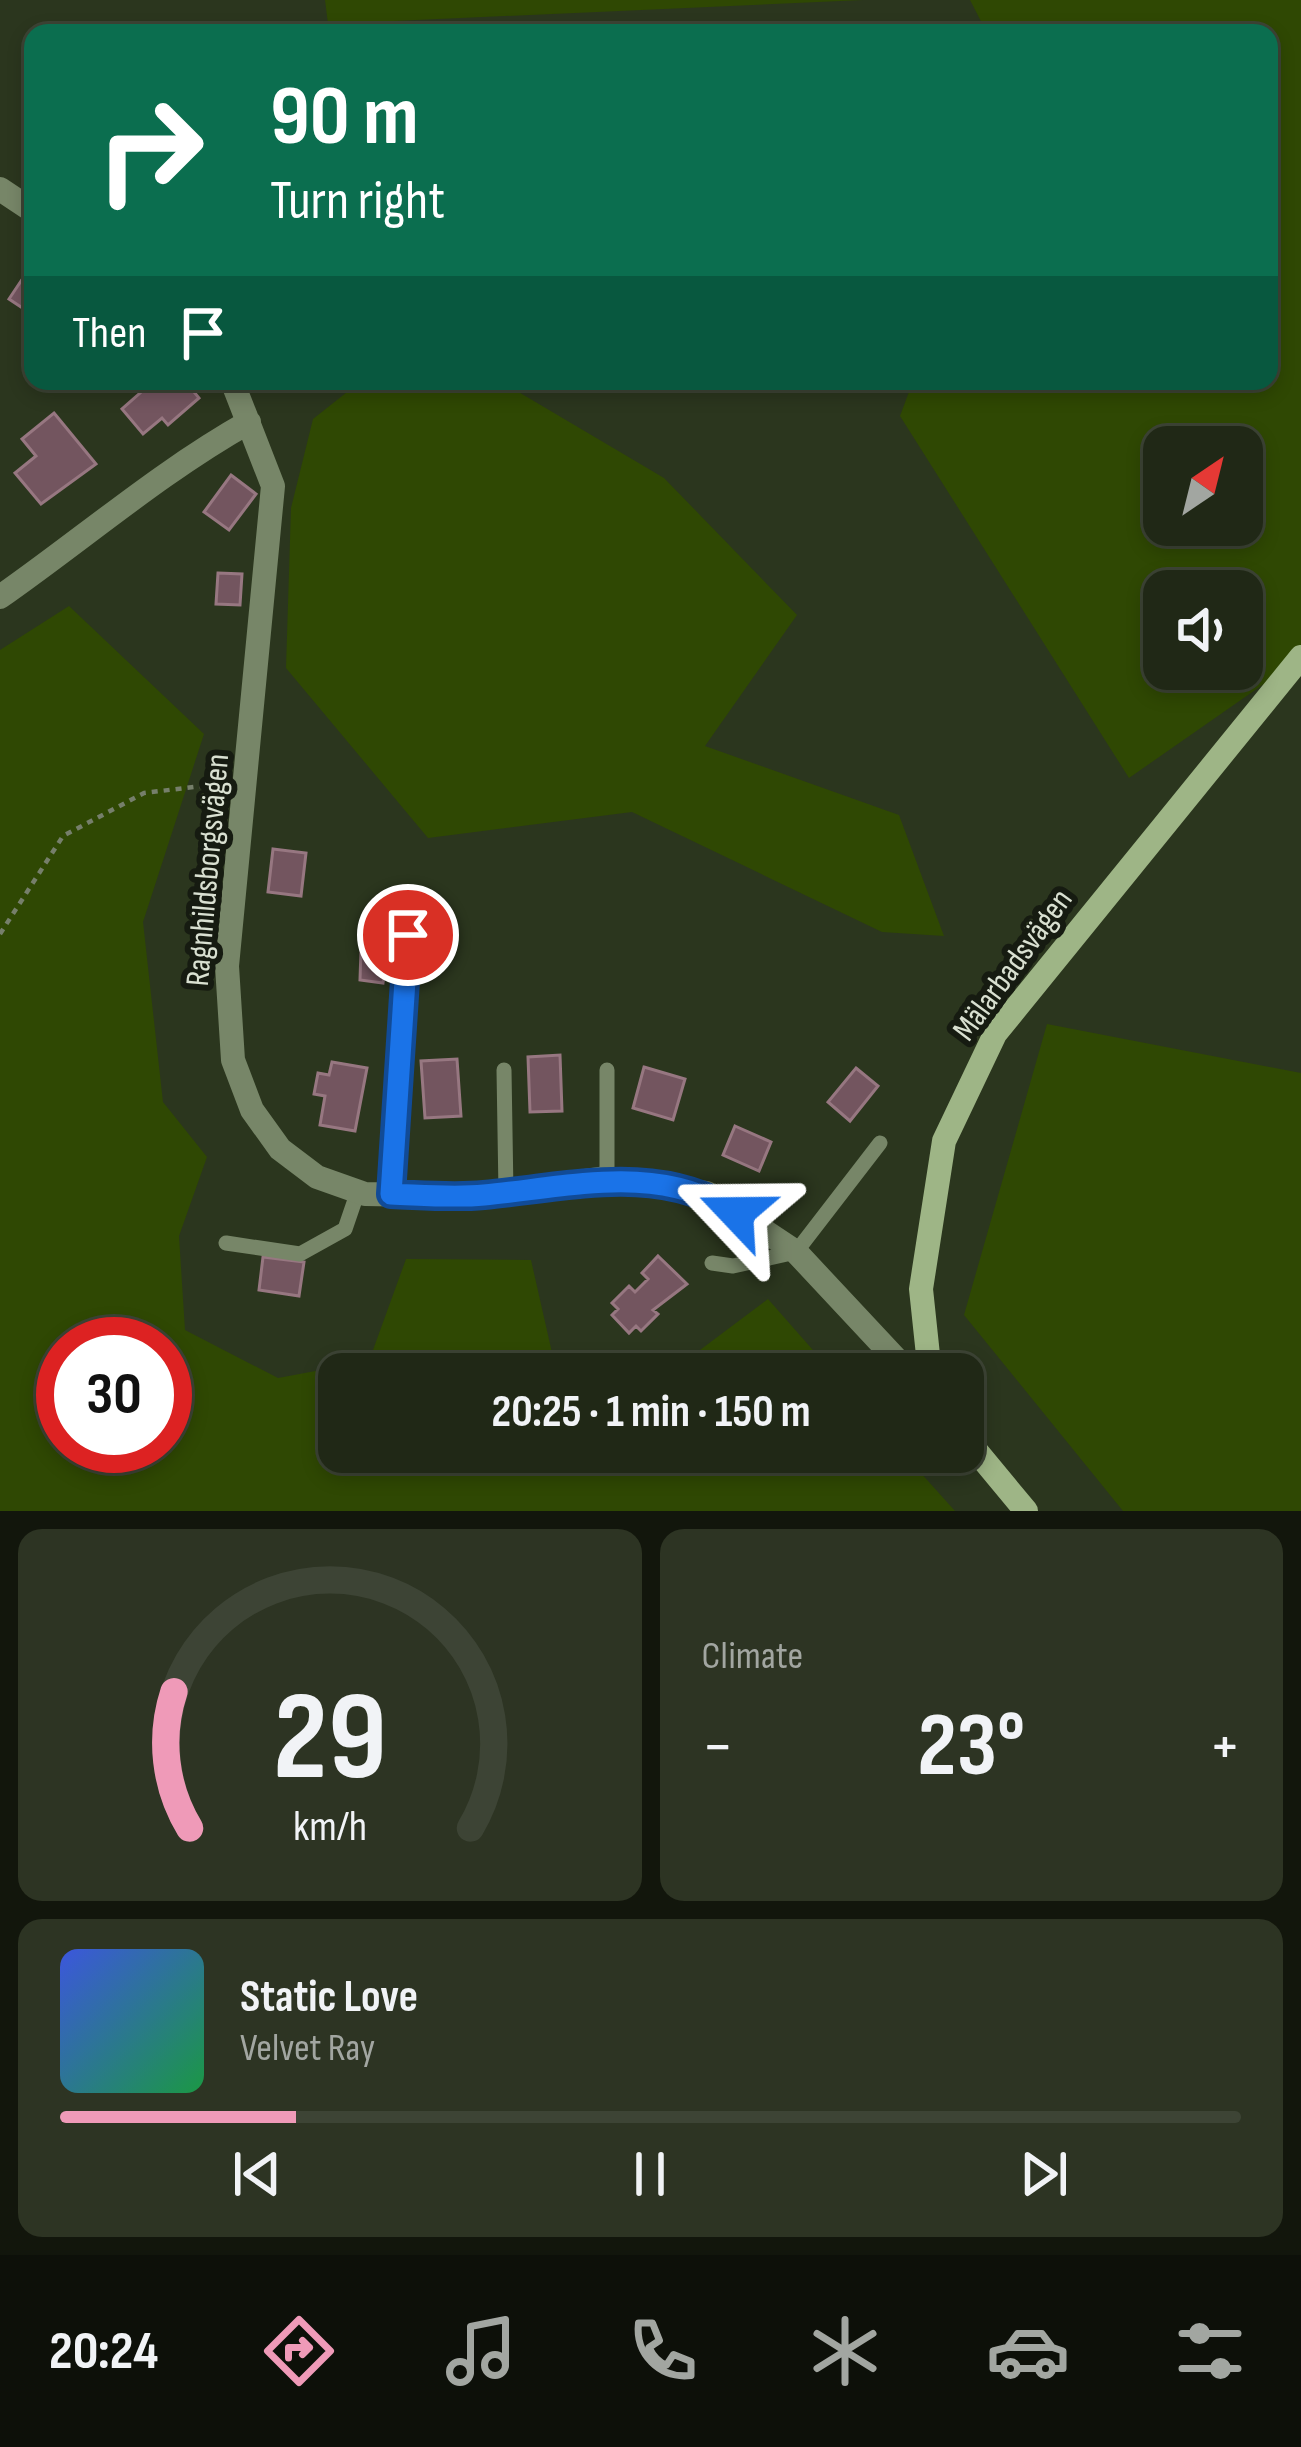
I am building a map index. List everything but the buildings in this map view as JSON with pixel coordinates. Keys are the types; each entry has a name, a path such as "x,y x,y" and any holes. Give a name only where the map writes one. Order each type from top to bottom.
{"street":[{"name":"Ragnhildsborgsvägen","path":"236,390 273,486 227,966 233,1060 252,1110 280,1149 317,1177 358,1191 506,1193 607,1178 706,1193 796,1252 890,1353"},
{"path":"0,597 100,528 180,461 248,422"},
{"name":"Mälarbadsvägen","path":"928,1353 921,1289 944,1141 995,1034 1301,657"},
{"path":"984,1460 1026,1511"}],"lane":[{"path":"391,1194 408,935"},
{"path":"504,1070 506,1193"},
{"path":"607,1070 607,1178"},
{"path":"712,1264 734,1267 796,1252 880,1142"},
{"path":"226,1244 300,1254 345,1229 358,1191"}],"path":[{"path":"0,934 63,836 144,793 247,781"}],"green space":[{"path":"325,0 863,0 328,24"},
{"path":"970,0 1301,0 1301,658 1263,685 1263,570 1143,570 1143,690 1255,690 1129,778 900,416 910,390 1278,390 1278,24 982,24"},
{"path":"350,390 515,390 664,478 797,615 705,746 899,815 944,936 882,932 632,812 428,838 286,668 291,508 313,419"},
{"path":"69,606 204,734 143,922 163,1102 207,1157 179,1236 184,1317 36,1317 36,1473 192,1473 192,1334 278,1378 318,1371 318,1473 921,1473 955,1511 0,1511 0,650"},
{"path":"1047,1024 1301,1073 1301,1511 1123,1511 964,1315"},
{"path":"406,1259 531,1260 552,1353 372,1353"},
{"path":"768,1299 816,1353 696,1353"}],"route":[{"path":"408,935 391,1194 477,1196 607,1178 706,1193 736,1213"}]}
